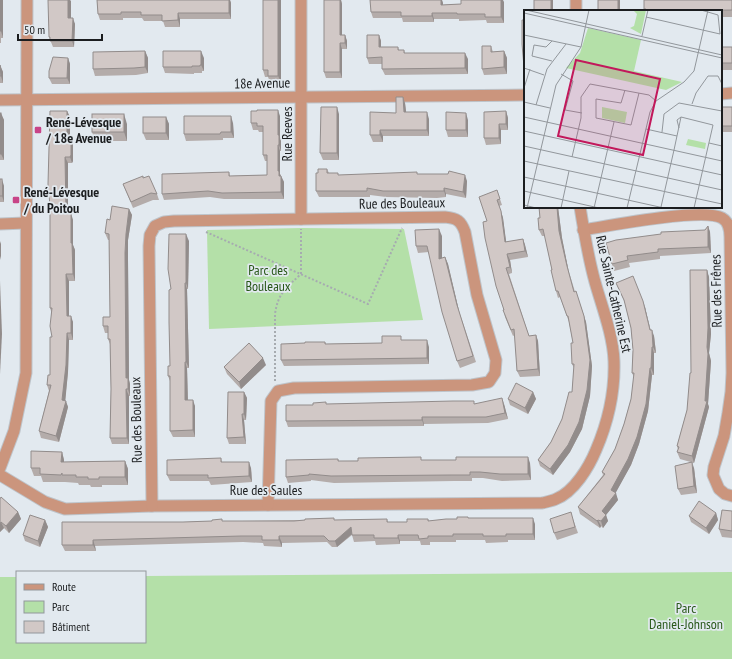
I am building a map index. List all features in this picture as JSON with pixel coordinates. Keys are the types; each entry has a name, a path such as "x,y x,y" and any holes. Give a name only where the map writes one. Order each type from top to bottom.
{"street":[{"path":"0,468 14,431 26,373 27,0"},
{"name":"Rue Reeves","path":"301,0 301,219"},
{"name":"18e Avenue","path":"0,100 524,95"},
{"name":"Rue Sainte-Catherine Est","path":"542,503 557,499 573,487 590,462 604,430 612,397 614,360 610,335 583,230 580,208"},
{"name":"Rue des Frênes","path":"583,230 664,217 691,215 721,217 727,222 730,229 732,374 724,436 713,475 719,489 725,494 732,496"},
{"name":"Rue des Bouleaux","path":"152,506 149,246 150,235 155,226 164,222 174,221 407,218 453,218 459,220 463,225 477,295 496,360 495,373 488,382 472,385 294,388 278,391 275,394"},
{"path":"0,224 26,223"},
{"path":"268,505 270,401 275,394"},
{"name":"Rue des Saules","path":"0,475 45,502 65,509 152,506 542,503"}],"path":[{"path":"202,230 368,304 407,218"},
{"path":"275,394 276,304 280,295 301,274 301,219"}],"green space":[{"name":"Parc des Bouleaux","path":"302,228 404,229 423,320 209,329 207,230"},
{"name":"Parc Daniel-Johnson","path":"732,572 732,659 0,659 0,577 16,577 16,643 146,643 146,576"}],"building":[{"path":"1,0 1,31 0,31"},
{"path":"48,0 68,0 68,18 73,18 72,41 50,41"},
{"path":"97,0 229,0 229,13 178,13 178,20 162,21 162,15 141,15 141,12 98,14"},
{"path":"263,0 278,0 278,76 268,76 268,70 263,70"},
{"path":"324,0 340,0 340,35 345,35 345,43 340,43 340,72 324,72"},
{"path":"370,0 441,0 441,5 461,4 461,0 501,0 501,17 485,17 485,14 457,13 432,13 432,16 401,16 401,12 371,12"},
{"path":"534,0 551,0 551,10 534,10"},
{"path":"598,0 618,0 618,10 598,10"},
{"path":"644,0 732,0 732,10 644,9"},
{"path":"522,20 524,20 524,67"},
{"path":"367,35 379,35 379,47 398,47 398,50 404,50 404,53 465,53 465,68 382,69 382,57 367,58"},
{"path":"482,46 491,46 491,52 504,51 504,67 482,69"},
{"path":"722,47 732,47 732,63 722,63"},
{"path":"145,51 145,67 93,69 93,52"},
{"path":"163,51 201,51 201,65 192,67 163,67"},
{"path":"53,57 68,58 67,78 49,78 49,71"},
{"path":"396,97 403,97 404,112 427,112 427,130 380,130 380,135 370,135 370,112 396,113"},
{"path":"321,107 337,107 337,153 320,153"},
{"path":"722,107 732,107 732,126 722,126"},
{"path":"278,110 278,171 279,176 281,176 281,192 222,193 208,191 162,194 162,174 229,172 229,176 267,175 267,155 263,155 263,126 257,126 257,123 251,123 251,111"},
{"path":"50,111 67,111 67,138 71,138 71,155 70,157 65,157 66,211 71,213 73,274 66,274 67,316 71,316 71,333 67,333 66,365 62,400 66,401 56,436 39,431 51,385 47,385 48,375 50,375 50,337 52,337 50,326 52,308 50,308 50,206 48,184"},
{"path":"506,111 506,124 499,124 499,138 484,138 484,112"},
{"path":"446,112 466,113 466,130 446,130"},
{"path":"1,113 1,154 0,154"},
{"path":"92,114 124,114 124,132 92,132"},
{"path":"184,116 231,116 231,132 221,132 220,134 184,134"},
{"path":"143,117 166,117 166,133 143,133"},
{"path":"318,169 327,169 327,173 338,173 338,175 417,172 417,174 448,174 449,171 465,175 463,192 444,188 444,191 383,191 367,188 367,191 316,191 316,173 318,173"},
{"path":"143,176 143,178 149,176 157,194 151,193 131,202 123,184"},
{"path":"0,179 2,179 2,196 0,196"},
{"path":"497,190 500,199 497,200 501,211 505,242 523,239 525,251 507,254 510,267 506,268 529,336 536,335 538,369 517,371 514,329 511,330 503,310 485,238 483,222 487,221 479,197"},
{"path":"112,206 129,209 125,253 126,378 128,378 128,389 126,389 127,438 110,438 110,339 108,339 108,326 103,326 103,317 110,317 109,234 105,233 107,219 110,220"},
{"path":"539,208 557,208 559,231 567,266 574,292 576,291 584,316 590,360 587,390 579,422 568,445 550,469 538,460 551,442 562,419 569,392 572,392 574,364 572,364 571,343 573,343 568,316 558,291 556,291 543,229 539,230 538,218 540,218"},
{"path":"708,226 708,247 658,249 658,252 627,256 628,260 612,264 606,243 616,240 661,234 661,232 705,230"},
{"path":"439,229 439,259 445,257 457,305 473,356 457,361 442,312 427,246 416,246 415,230"},
{"path":"169,234 186,234 185,400 193,400 193,430 170,431 170,376 168,376 168,366 170,366 169,290 171,289 168,269"},
{"path":"690,270 707,270 708,328 705,401 707,401 692,456 677,452 679,447 677,446 687,410 691,373"},
{"path":"633,276 643,301 650,330 652,330 653,347 646,404 637,437 628,459 611,490 616,493 602,511 606,515 601,521 597,521 578,507 605,474 602,472 615,449 631,399 634,373 632,373 633,350 631,328 624,300 616,283"},
{"path":"382,336 401,336 401,340 427,340 427,358 281,360 281,344 305,342 325,342 325,344 382,343"},
{"path":"249,343 263,358 239,382 224,367"},
{"path":"516,383 533,392 525,408 508,399"},
{"path":"228,392 244,392 244,414 242,414 244,437 227,438"},
{"path":"502,398 505,413 486,417 422,417 422,420 286,421 286,405 313,405 313,403 326,402 326,404 453,401 474,401 474,404"},
{"path":"31,451 62,452 61,462 125,461 125,477 99,477 99,479 88,479 88,477 76,477 76,475 62,475 62,473 61,475 40,474 40,468 31,468"},
{"path":"421,457 421,460 456,460 456,457 528,457 528,474 470,472 470,475 331,476 309,474 286,477 286,460 338,459 338,461 358,461 358,458"},
{"path":"221,458 221,462 249,462 249,476 208,478 208,475 167,475 167,460"},
{"path":"692,462 694,486 678,489 675,466"},
{"path":"1,497 18,512 6,526 1,522 0,524"},
{"path":"699,501 716,513 706,528 689,516"},
{"path":"722,510 732,511 732,531 719,529"},
{"path":"571,512 575,527 554,533 550,519"},
{"path":"30,515 45,520 38,541 23,535"},
{"path":"457,517 533,518 533,534 483,536 483,534 453,534 453,536 428,536 428,538 419,539 418,535 398,535 398,538 374,538 374,535 352,535 351,527 335,541 329,541 324,536 279,536 279,540 262,540 262,536 241,536 93,540 93,545 62,545 62,522 183,522 212,521 222,519 222,521 294,521 334,518 334,520 387,519 387,522 407,522 407,519 428,519 428,521 457,519"}],"place":[{"name":"René-Lévesque / 18e Avenue","path":"38,130"},
{"name":"René-Lévesque / du Poitou","path":"16,200"}]}
